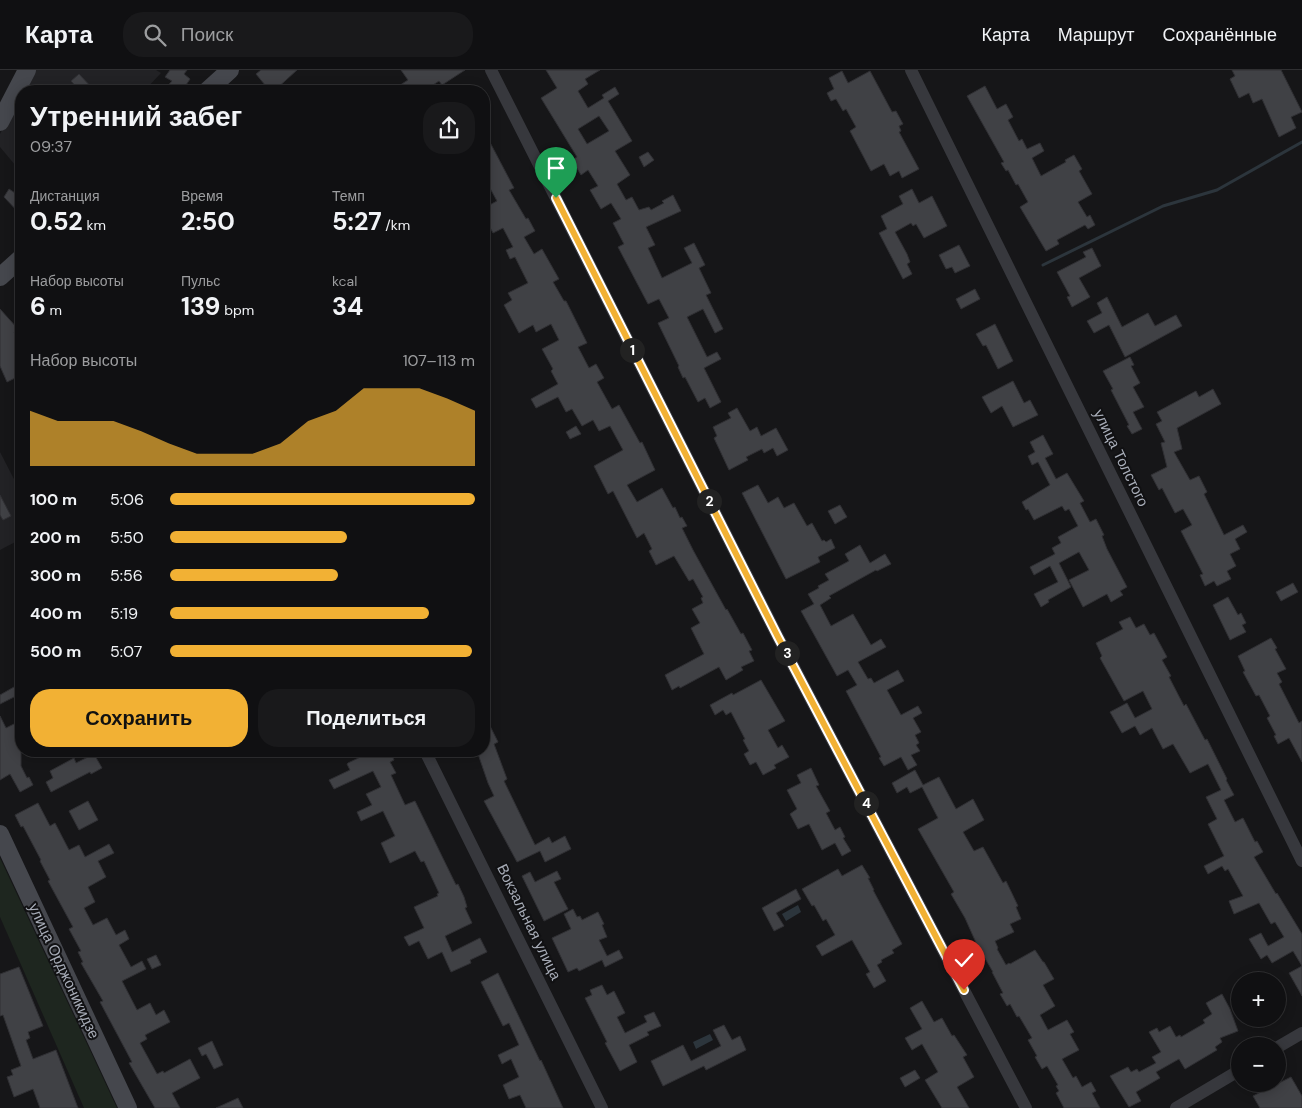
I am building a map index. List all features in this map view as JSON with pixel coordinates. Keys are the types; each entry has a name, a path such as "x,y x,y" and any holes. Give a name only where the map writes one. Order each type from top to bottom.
{"main road":[{"path":"19,85 27,70"},
{"path":"214,85 230,70"},
{"path":"0,122 15,93"},
{"path":"0,276 15,263"},
{"name":"улица Орджоникидзе","path":"0,834 128,1108"}],"street":[{"path":"491,70 778,637 1026,1108"},
{"name":"улица Толстого","path":"911,70 1302,855"},
{"name":"улица Толстого","path":"911,70 1302,861"},
{"name":"Вокзальная улица","path":"428,757 602,1108"},
{"path":"1286,1042 1302,1033"},
{"path":"1176,1108 1231,1075"}],"shaded area":[{"path":"33,70 156,70 161,73 150,85 25,85"},
{"path":"15,105 15,165 0,147 0,134"},
{"path":"0,452 15,481 15,542 0,550"},
{"path":"0,858 117,1108 84,1108 0,917"},
{"path":"798,905 801,912 786,921 782,914"},
{"path":"710,1034 713,1040 696,1049 693,1042"}],"building":[{"path":"170,70 187,70 184,74 190,79 186,85 168,85 172,81 165,77"},
{"path":"261,70 297,70 281,85 265,85 256,74"},
{"path":"401,70 465,70 442,85 439,81 433,85 400,85 408,80"},
{"path":"546,70 600,70 585,79 588,84 578,91 588,108 604,98 602,95 615,87 619,94 608,101 632,141 615,151 630,175 617,184 626,200 632,197 639,210 649,207 651,210 664,203 662,201 673,195 681,211 646,227 655,245 648,248 662,278 692,263 684,248 694,243 705,265 699,268 711,293 706,295 723,329 715,333 703,309 687,317 707,357 717,352 721,359 704,368 721,402 710,408 705,398 698,402 685,377 683,378 658,323 669,318 659,299 648,304 618,247 624,244 613,223 621,219 611,203 601,209 590,190 598,186 588,170 581,175 572,160 577,157 541,98 557,88","holes":["599,116 609,131 587,144 578,129"]},
{"path":"1232,70 1281,70 1302,112 1291,117 1296,128 1279,137 1262,99 1253,103 1249,93 1239,98 1230,79 1235,76"},
{"path":"842,71 848,83 870,71 892,112 896,111 903,124 899,126 901,131 899,132 919,169 902,178 899,171 890,176 884,164 871,171 850,131 856,127 846,109 843,111 836,99 831,101 827,93 834,89 829,78"},
{"path":"79,74 89,85 75,85 71,81"},
{"path":"985,86 997,109 1006,104 1013,117 1008,120 1019,141 1022,139 1027,149 1040,143 1044,151 1032,158 1041,176 1066,162 1065,160 1074,155 1082,169 1079,171 1092,194 1078,202 1087,217 1090,215 1095,225 1088,229 1085,225 1057,240 1059,244 1046,251 1020,207 1028,202 1018,184 1016,185 1008,170 1006,171 1001,163 1004,162 967,96"},
{"path":"490,142 514,188 509,190 535,231 524,237 534,254 542,249 559,279 553,282 564,301 566,301 587,343 578,347 589,368 596,364 604,378 597,382 612,409 619,405 640,443 642,442 655,470 627,485 637,502 662,488 673,508 675,507 680,518 682,517 687,526 682,528 693,550 726,610 741,634 743,633 752,650 749,651 754,661 741,667 743,670 726,680 719,667 680,688 679,686 672,690 665,675 704,654 691,628 700,623 692,609 703,603 701,598 703,597 693,579 689,581 674,556 656,565 649,551 652,549 644,533 637,538 613,491 608,494 594,466 623,450 610,426 599,431 593,420 582,426 572,409 566,412 558,397 536,408 531,399 558,384 551,371 553,369 542,349 559,340 551,324 536,332 533,325 519,333 504,305 512,300 508,293 528,283 515,257 510,259 506,250 513,247 503,228 493,233 490,227 490,205 497,201 490,188"},
{"path":"648,152 654,160 644,167 639,157"},
{"path":"9,189 15,193 15,209 4,197"},
{"path":"912,189 919,203 932,196 947,226 924,238 916,224 913,226 911,223 895,232 910,262 907,264 912,274 903,279 879,233 887,229 881,216 903,204 899,196"},
{"path":"959,245 970,266 955,273 952,267 946,269 939,255"},
{"path":"1092,248 1101,266 1079,278 1090,297 1072,307 1067,297 1070,296 1057,272 1086,257 1083,252"},
{"path":"975,289 980,299 961,309 956,299"},
{"path":"1107,297 1122,327 1148,313 1155,326 1176,315 1182,326 1125,357 1109,325 1094,333 1087,321 1102,313 1097,303"},
{"path":"0,309 15,326 15,378 7,382 0,366"},
{"path":"995,324 1013,361 998,369 986,345 983,346 976,334"},
{"path":"1130,357 1134,365 1131,366 1140,383 1133,387 1144,407 1133,412 1142,429 1132,434 1111,390 1113,389 1103,371"},
{"path":"1013,381 1024,403 1030,400 1038,415 1013,427 1002,406 991,413 982,397"},
{"path":"1213,389 1221,404 1177,428 1182,449 1174,452 1190,480 1199,476 1207,492 1204,494 1224,535 1243,525 1247,532 1235,539 1240,549 1230,554 1236,566 1227,571 1231,579 1217,586 1214,581 1205,586 1200,575 1203,574 1181,531 1192,525 1183,509 1175,513 1162,488 1159,490 1151,475 1167,467 1161,443 1165,442 1156,424 1162,421 1157,412 1196,391 1199,397"},
{"path":"737,408 750,431 757,427 761,436 776,428 788,450 777,456 773,448 764,453 762,449 746,457 748,460 729,470 714,438 717,436 713,427 731,418 728,413"},
{"path":"576,426 581,434 570,439 566,432"},
{"path":"1043,435 1053,454 1045,458 1056,479 1067,473 1084,501 1080,503 1090,522 1096,519 1104,535 1102,536 1107,549 1127,587 1120,591 1123,595 1111,602 1107,594 1083,607 1069,580 1089,570 1079,552 1059,563 1071,587 1048,600 1049,602 1041,607 1034,594 1058,582 1050,566 1034,575 1030,567 1055,554 1052,548 1061,543 1058,537 1078,526 1069,509 1065,511 1062,506 1034,520 1022,502 1050,485 1038,462 1032,465 1028,456 1035,452 1030,442"},
{"path":"758,485 768,503 778,497 784,508 794,503 807,526 812,523 822,541 826,542 831,539 835,548 818,557 820,562 786,579 742,493"},
{"path":"0,495 11,516 3,520 0,515"},
{"path":"840,505 847,517 835,524 828,511"},
{"path":"860,545 870,563 885,554 891,564 876,570 829,596 831,598 820,605 831,626 853,614 871,645 881,639 886,647 858,662 868,679 871,678 874,683 898,670 904,681 887,690 901,715 918,706 922,713 913,718 921,732 915,735 919,743 916,745 920,751 911,755 917,765 908,770 901,757 884,766 846,691 857,685 848,670 837,676 801,611 814,604 808,594 829,580 825,574 849,561 845,554"},
{"path":"1293,583 1298,592 1281,601 1276,592"},
{"path":"1228,597 1238,615 1241,613 1246,623 1242,625 1246,632 1230,640 1213,605"},
{"path":"1130,617 1136,628 1144,624 1150,635 1154,633 1167,657 1162,660 1171,676 1169,677 1184,706 1186,704 1205,740 1207,739 1234,795 1224,800 1235,822 1243,818 1255,842 1257,841 1263,852 1254,857 1302,934 1302,966 1293,951 1272,963 1267,955 1261,959 1249,939 1261,933 1268,946 1284,937 1275,922 1271,924 1259,903 1234,914 1229,901 1243,896 1228,869 1225,871 1222,866 1208,874 1204,866 1224,856 1208,824 1217,819 1206,797 1221,790 1208,764 1190,773 1173,744 1163,749 1152,728 1140,735 1135,726 1122,733 1110,712 1127,703 1135,718 1152,709 1143,691 1124,701 1100,658 1102,656 1096,643 1123,629 1119,622"},
{"path":"1271,638 1286,669 1277,673 1282,682 1279,684 1299,723 1302,721 1302,762 1289,738 1278,744 1274,736 1276,735 1267,718 1270,716 1259,695 1256,696 1243,672 1245,671 1238,656"},
{"path":"761,680 785,721 768,730 778,748 782,745 789,757 774,765 776,768 763,775 756,762 750,765 744,754 749,751 731,712 726,715 723,710 715,715 710,705"},
{"path":"14,687 15,689 15,696 0,704 0,695"},
{"path":"0,716 6,728 15,724 15,757 21,757 21,766 33,785 20,792 10,774 0,780"},
{"path":"490,726 498,742 494,744 507,779 504,781 535,845 549,837 552,843 565,836 571,849 545,862 540,851 517,862 484,801 494,796 479,757 490,757"},
{"path":"88,757 96,757 102,768 51,792 46,782 53,778 50,771 74,758 76,763"},
{"path":"360,757 393,757 394,760 390,762 396,773 391,775 405,805 415,801 456,885 458,884 467,907 465,908 472,923 445,936 452,952 480,938 487,952 470,960 471,963 451,972 442,952 428,959 419,941 409,946 404,937 424,928 414,907 438,896 437,894 439,893 424,861 421,862 415,851 390,863 381,843 395,836 383,811 361,821 357,812 372,805 366,794 381,787 373,771 334,789 329,780 350,770 348,763"},
{"path":"811,768 819,785 816,786 830,811 826,813 835,830 840,827 845,837 843,838 851,851 842,856 835,843 822,850 809,824 798,829 790,814 797,809 787,790 801,783 797,775"},
{"path":"915,770 923,785 939,777 956,809 973,799 984,820 963,832 974,851 983,847 1003,883 1006,881 1018,906 1016,907 1021,919 1010,924 1014,932 995,941 997,949 1006,965 1035,950 1044,962 1054,979 1043,985 1055,1006 1040,1015 1048,1030 1067,1020 1074,1032 1070,1034 1079,1050 1062,1059 1073,1078 1076,1076 1082,1087 1091,1082 1096,1091 1092,1093 1100,1108 1064,1108 1056,1093 1059,1091 1056,1086 1058,1085 1047,1066 1042,1069 1035,1057 1037,1056 1028,1040 1032,1038 1019,1016 1017,1017 1010,1004 1007,1006 1000,994 1003,993 993,972 982,956 965,918 951,894 954,892 918,829 938,818 922,787 910,793 907,787 897,793 892,783"},
{"path":"88,801 98,820 79,830 69,811"},
{"path":"38,803 50,826 55,823 69,850 79,845 85,857 109,844 114,853 98,861 106,877 88,887 95,902 84,908 93,925 107,918 116,935 125,930 129,939 119,945 131,967 142,961 146,969 122,981 137,1010 150,1003 156,1015 164,1010 170,1022 145,1035 147,1039 140,1043 157,1074 163,1071 164,1073 190,1059 200,1078 172,1093 180,1108 155,1108 129,1063 132,1062 100,1002 103,1001 81,963 83,962 78,952 81,951 69,929 73,927 48,881 50,880 41,860 15,815"},
{"path":"862,865 902,944 892,950 894,953 881,960 882,962 877,965 886,981 874,988 866,974 870,972 852,940 822,956 816,946 835,935 826,919 823,921 802,889 838,869 842,876"},
{"path":"557,871 561,879 554,882 568,909 544,921 522,876 530,872 535,882"},
{"path":"796,889 801,899 776,913 784,926 774,931 762,908"},
{"path":"573,909 577,917 580,916 582,920 598,912 604,924 602,925 607,937 599,940 607,956 619,950 623,958 605,967 602,960 579,971 577,968 568,972 552,938 571,929 564,914"},
{"path":"156,955 161,965 152,969 147,959"},
{"path":"1302,966 1302,996 1289,973"},
{"path":"19,967 43,1026 28,1032 30,1038 26,1040 33,1059 56,1050 78,1108 40,1108 33,1089 14,1097 7,1077 13,1075 11,1070 21,1066 3,1015 0,1016 0,974"},
{"path":"498,973 563,1108 526,1108 520,1095 509,1099 503,1085 519,1077 511,1059 502,1064 498,1055 519,1045 509,1023 503,1026 481,982"},
{"path":"602,985 607,995 614,991 625,1013 617,1017 625,1033 647,1022 644,1016 654,1012 661,1026 647,1032 649,1035 629,1045 637,1062 620,1071 585,998 592,995 590,990"},
{"path":"1222,994 1231,1012 1231,1027 1237,1027 1238,1031 1220,1038 1222,1042 1215,1047 1217,1050 1185,1069 1179,1059 1156,1072 1160,1078 1136,1092 1141,1101 1129,1107 1110,1076 1128,1067 1131,1072 1137,1069 1139,1072 1156,1063 1152,1057 1161,1052 1149,1032 1157,1028 1159,1032 1170,1026 1176,1037 1180,1035 1181,1037 1205,1023 1203,1020 1212,1014 1206,1003"},
{"path":"922,1001 934,1022 942,1018 952,1036 954,1035 967,1055 963,1057 974,1077 957,1087 969,1108 942,1108 925,1080 938,1072 922,1044 912,1050 905,1038 922,1029 910,1008"},
{"path":"724,1025 732,1040 740,1036 746,1050 706,1070 704,1066 663,1086 651,1061 683,1045 691,1061 721,1046 713,1030"},
{"path":"212,1041 223,1065 214,1069 206,1054 202,1056 198,1048"},
{"path":"915,1070 920,1078 905,1087 900,1078"},
{"path":"1291,1077 1302,1096 1302,1108 1260,1108 1253,1096 1261,1092 1286,1092 1286,1080"},
{"path":"238,1098 243,1108 216,1108"}],"waterway":[{"path":"1043,265 1163,206 1217,190 1302,142"}],"route":[{"path":"556,198 778,637 964,990"}]}
